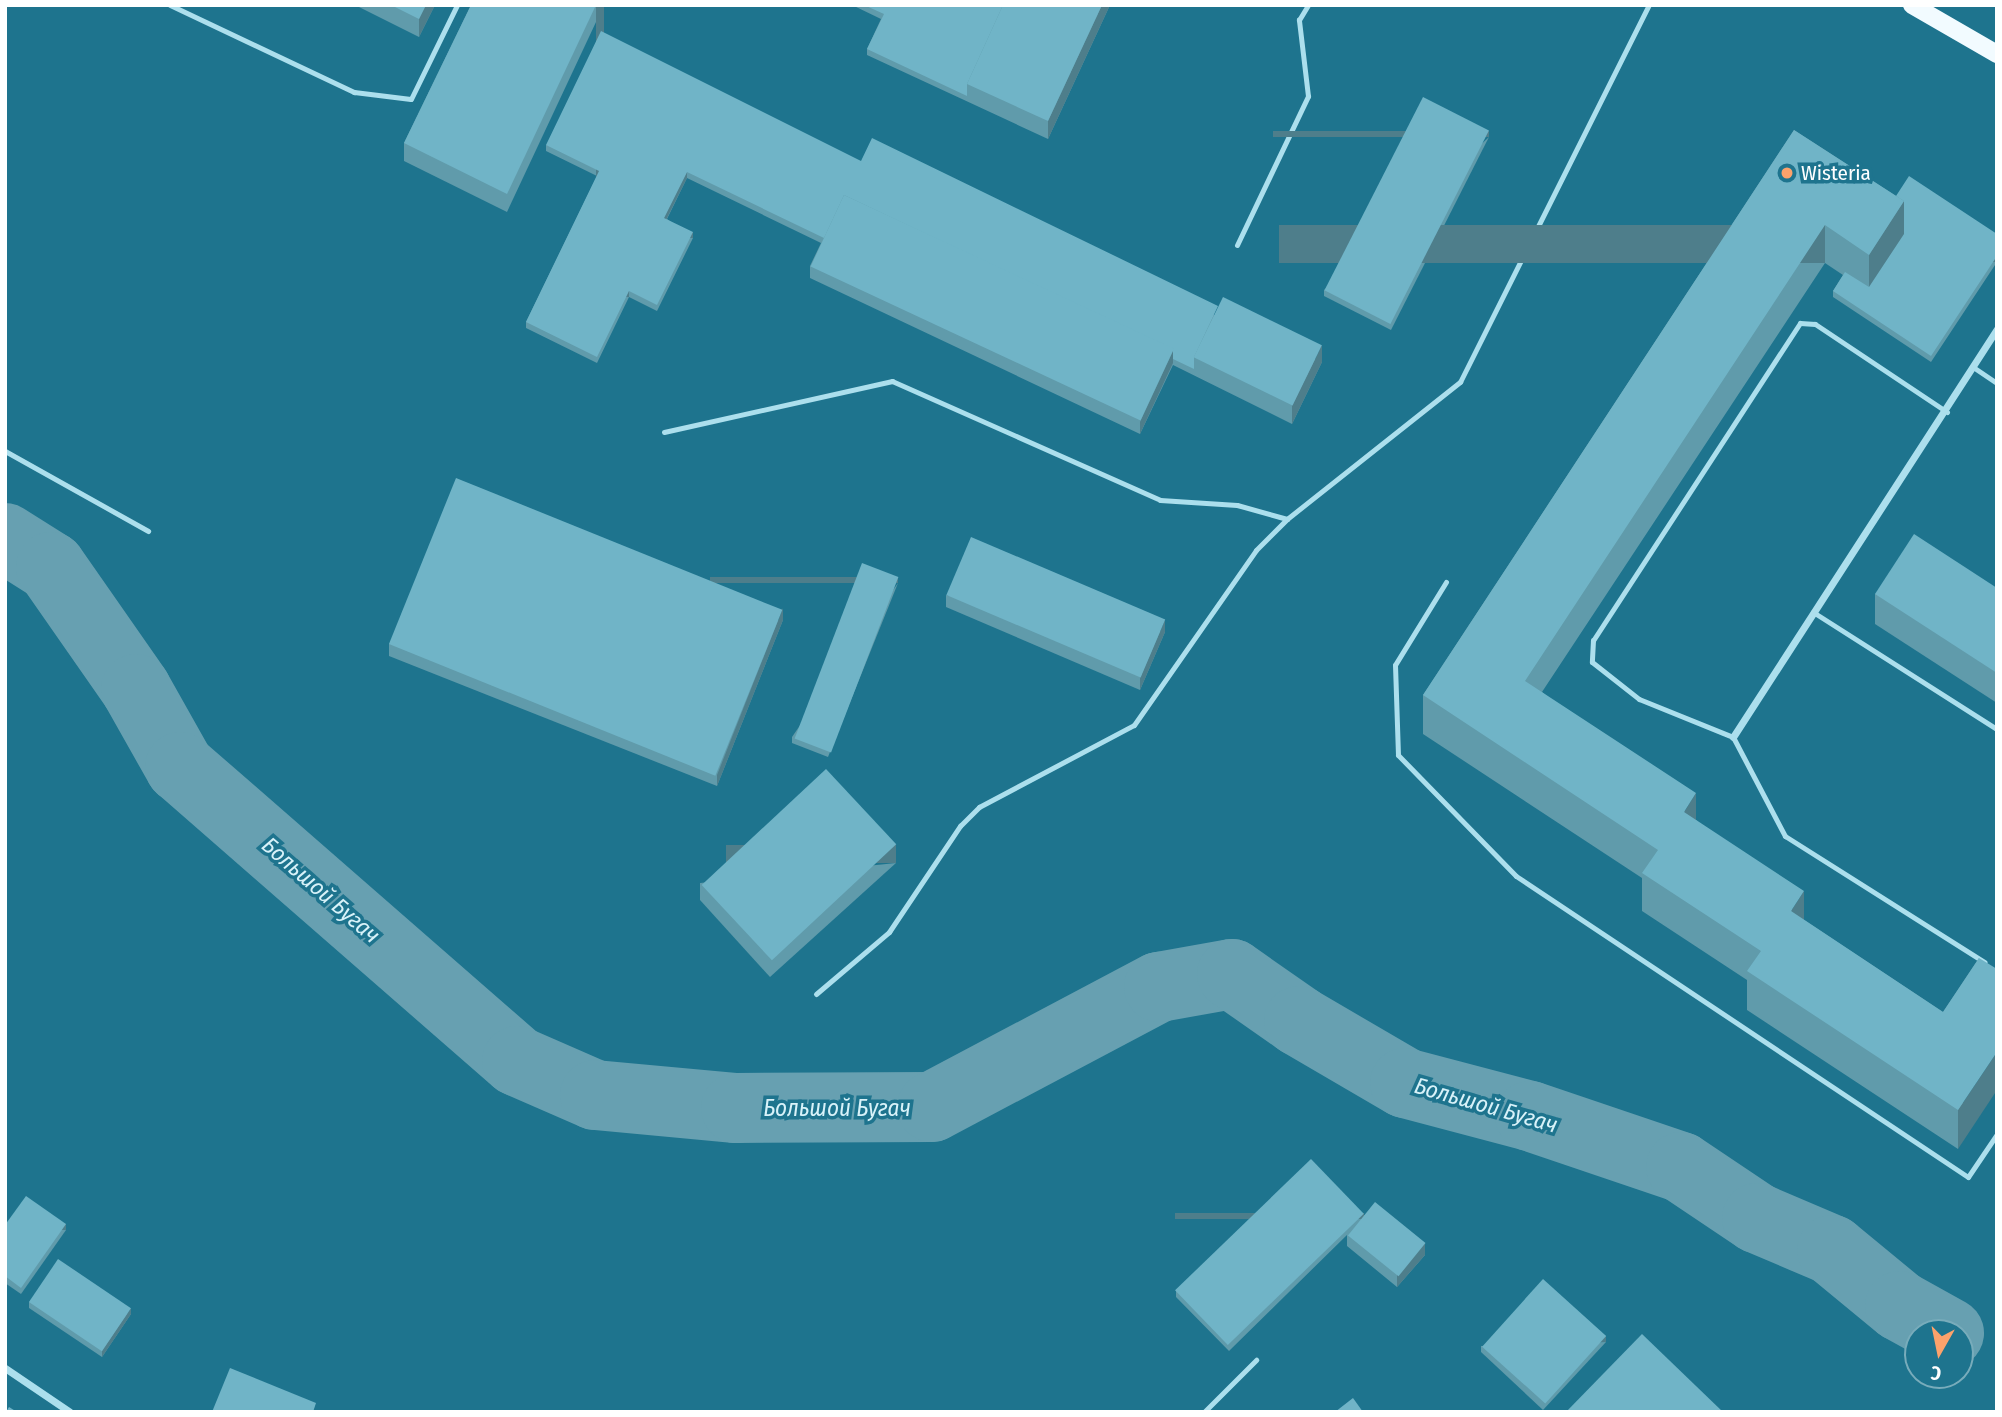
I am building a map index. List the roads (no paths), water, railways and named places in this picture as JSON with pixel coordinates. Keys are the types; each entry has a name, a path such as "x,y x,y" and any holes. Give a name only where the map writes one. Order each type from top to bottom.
{"main road":[{"path":"1912,5 1996,54"}],"street":[{"path":"1733,737 1947,412 1997,329"},
{"path":"5,1368 70,1412"}],"lane":[{"path":"170,5 354,92 411,99 457,5"},
{"path":"1237,245 1308,96 1299,20 1308,5"},
{"path":"816,994 889,932 960,826 979,807 1134,725 1256,550 1287,519 1460,382 1649,5"},
{"path":"1947,412 1815,324 1800,323 1593,640 1592,662 1639,699 1733,737 1785,836 1997,970"},
{"path":"1973,367 1997,383"},
{"path":"664,432 892,381 1160,500 1237,505 1287,519"},
{"path":"5,451 148,531"},
{"path":"1446,582 1395,665 1398,755 1516,876 1968,1177 1997,1134"},
{"path":"1813,612 1997,729"},
{"path":"1204,1412 1256,1360"}],"waterway":[{"name":"Большой Бугач","path":"5,538 51,567 136,689 180,767 517,1061 595,1095 736,1108 932,1107 1159,987 1232,974 1299,1021 1405,1083 1530,1116 1681,1167 1757,1218 1832,1250 1900,1306 1924,1319"}],"place":[{"name":"Wisteria","path":"1787,173"}]}
